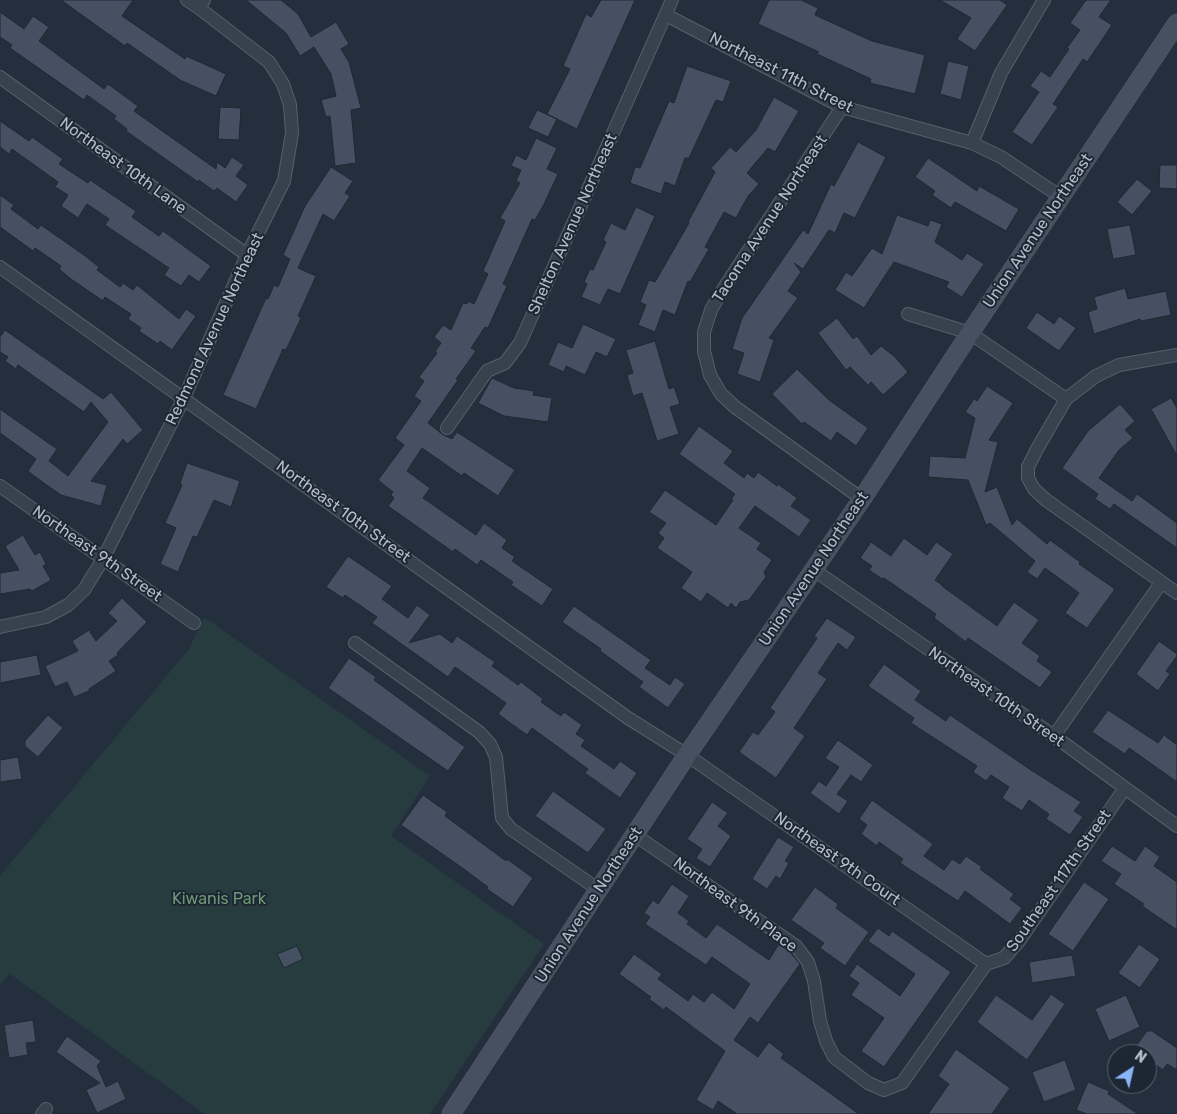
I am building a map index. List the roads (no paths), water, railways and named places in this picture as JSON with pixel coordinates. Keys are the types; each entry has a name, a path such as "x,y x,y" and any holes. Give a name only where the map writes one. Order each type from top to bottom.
{"street":[{"name":"Redmond Avenue Northeast","path":"0,627 46,617 68,605 84,590 103,559 184,398 247,256 284,181 292,134 290,105 283,84 269,62 201,4 187,0"},
{"name":"Shelton Avenue Northeast","path":"447,428 487,371 505,363 520,343 672,0"},
{"path":"972,143 1001,73 1044,0"},
{"name":"Northeast 11th Street","path":"666,15 842,107 972,143 1001,157 1061,197"},
{"name":"Union Avenue Northeast","path":"451,1114 687,755 862,500 970,333 1177,23"},
{"name":"Northeast 10th Lane","path":"0,77 247,256"},
{"name":"Tacoma Avenue Northeast","path":"842,107 720,294 704,332 704,351 710,375 721,394 735,407 862,500"},
{"name":"Northeast 10th Street","path":"0,267 628,718 687,755"},
{"path":"908,314 970,333 1066,399"},
{"path":"1177,355 1119,365 1096,376 1066,399 1028,466 1028,478 1034,489 1046,500 1177,593"},
{"name":"Northeast 9th Street","path":"0,486 194,623"},
{"name":"Northeast 10th Street","path":"814,570 1054,736 1177,826"},
{"path":"1054,736 1162,583"},
{"path":"355,643 479,732 490,744 496,757 502,818 511,830 599,890"},
{"name":"Northeast 9th Court","path":"687,755 986,964"},
{"name":"Southeast 117th Street","path":"986,964 1004,958 1019,941 1125,788"},
{"name":"Northeast 9th Place","path":"635,835 796,946 808,962 814,981 820,1021 826,1041 834,1057 868,1083 884,1090 902,1084 986,964"}],"park label":[{"name":"Kiwanis Park","path":"219,899"}]}
